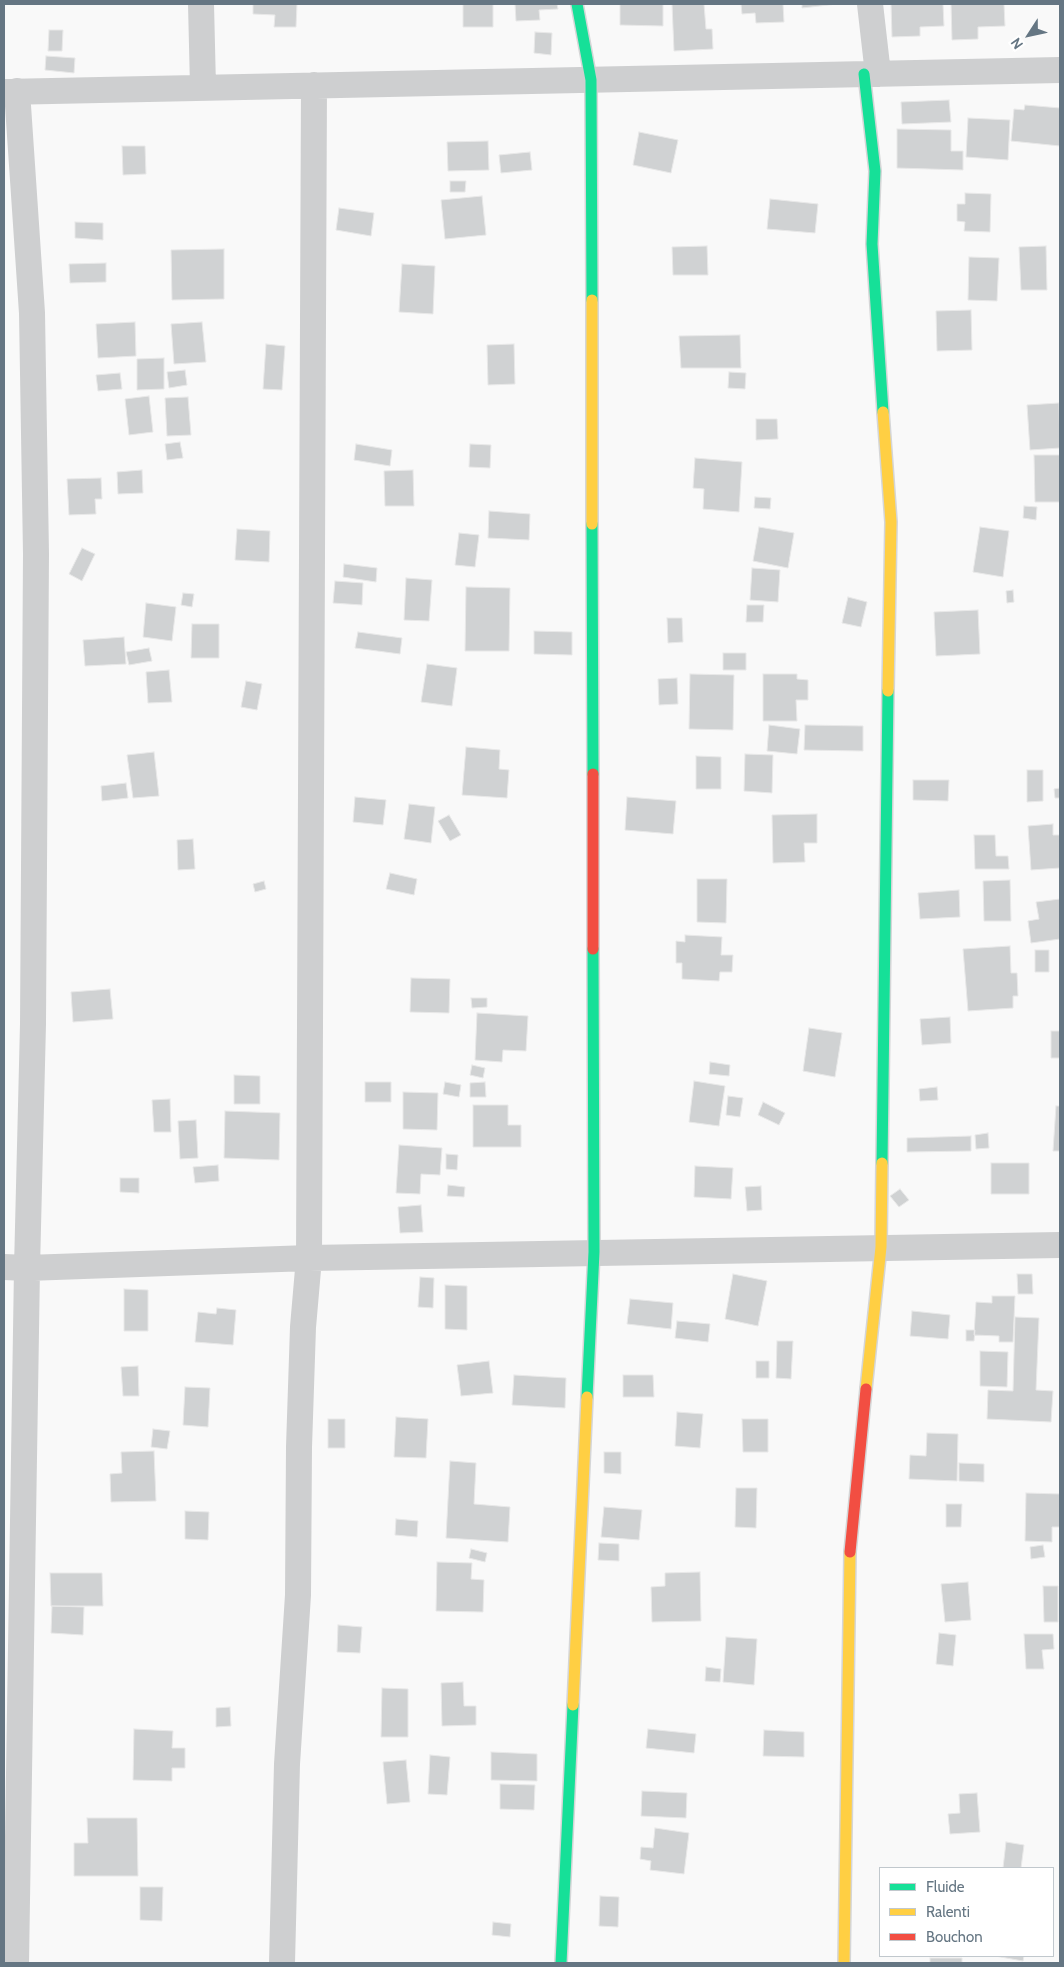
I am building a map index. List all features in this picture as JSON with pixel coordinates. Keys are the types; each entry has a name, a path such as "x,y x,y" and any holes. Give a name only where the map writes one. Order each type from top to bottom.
{"street":[{"path":"201,4 203,87"},
{"path":"561,1963 594,1252 591,80 577,4"},
{"path":"844,1963 850,1547 881,1247 891,522 872,244 876,171 871,74 870,4"},
{"path":"16,1963 15,1268 33,1024 36,554 32,313 11,91 1060,70"},
{"path":"282,1963 287,1764 298,1595 299,1447 303,1327 309,1258 314,86"},
{"path":"15,1268 309,1258 1060,1245"}],"building":[{"path":"253,4 297,4 296,27 274,27 275,15 253,14"},
{"path":"463,4 493,4 493,27 463,27"},
{"path":"515,4 557,4 558,9 539,10 540,20 516,21"},
{"path":"620,4 663,4 663,26 620,25"},
{"path":"672,4 704,4 706,29 712,29 713,49 674,51"},
{"path":"741,4 783,4 784,22 756,23 755,13 742,14"},
{"path":"802,4 837,4 802,8"},
{"path":"891,4 943,4 944,26 920,27 920,36 892,37"},
{"path":"951,4 1004,4 1005,26 978,27 978,39 952,40"},
{"path":"49,30 63,30 62,51 48,51"},
{"path":"535,32 552,33 551,55 534,53"},
{"path":"46,56 75,58 74,73 45,70"},
{"path":"949,100 951,122 902,124 901,102"},
{"path":"1025,105 1060,108 1060,146 1011,141 1014,109 1024,110"},
{"path":"968,118 1010,120 1008,160 966,157"},
{"path":"897,129 951,130 951,151 963,151 963,170 897,168"},
{"path":"639,132 678,140 671,173 633,165"},
{"path":"488,141 489,170 448,171 447,142"},
{"path":"122,146 145,146 146,174 123,175"},
{"path":"530,152 532,170 501,173 499,155"},
{"path":"450,181 466,181 465,192 450,192"},
{"path":"965,193 991,194 990,232 964,231 965,222 957,221 957,204 965,204"},
{"path":"482,196 486,235 445,239 441,200"},
{"path":"770,199 818,204 815,233 767,229"},
{"path":"339,208 374,213 371,236 336,230"},
{"path":"75,222 103,223 103,240 75,238"},
{"path":"707,246 708,275 673,275 672,247"},
{"path":"1046,246 1047,290 1021,290 1019,247"},
{"path":"224,249 224,299 172,300 171,250"},
{"path":"969,257 999,258 997,301 968,300"},
{"path":"106,263 106,282 70,283 69,264"},
{"path":"402,264 435,266 433,314 399,312"},
{"path":"971,310 972,350 937,351 936,311"},
{"path":"135,322 136,356 98,358 96,324"},
{"path":"202,322 206,362 174,364 171,324"},
{"path":"740,335 741,368 681,368 679,336"},
{"path":"266,344 285,346 282,390 263,389"},
{"path":"514,344 515,384 488,385 487,345"},
{"path":"164,358 164,389 137,390 137,359"},
{"path":"185,370 187,385 169,388 167,372"},
{"path":"729,372 746,373 745,389 728,388"},
{"path":"120,373 122,389 98,391 96,375"},
{"path":"149,396 153,432 129,435 125,399"},
{"path":"188,397 191,435 167,436 165,398"},
{"path":"1059,403 1060,448 1030,450 1027,405"},
{"path":"756,419 777,419 778,439 756,440"},
{"path":"180,442 183,458 167,460 165,444"},
{"path":"356,444 392,450 390,466 354,460"},
{"path":"470,444 491,445 490,468 469,467"},
{"path":"1034,455 1060,455 1060,502 1035,502"},
{"path":"695,458 742,462 739,512 703,509 704,489 693,488"},
{"path":"142,470 143,493 118,494 117,472"},
{"path":"413,470 414,506 385,506 384,471"},
{"path":"101,478 102,499 95,499 96,514 69,515 67,479"},
{"path":"755,497 771,498 770,509 754,508"},
{"path":"1024,506 1037,507 1036,520 1023,518"},
{"path":"489,511 530,514 529,540 488,538"},
{"path":"759,527 794,533 788,568 753,561"},
{"path":"980,527 1009,531 1003,577 973,572"},
{"path":"237,529 270,531 269,562 235,560"},
{"path":"459,533 479,535 475,567 455,565"},
{"path":"82,548 95,554 82,581 69,574"},
{"path":"344,564 377,568 376,582 343,577"},
{"path":"752,568 780,570 778,602 750,600"},
{"path":"406,578 432,580 429,621 404,620"},
{"path":"335,581 363,583 362,605 333,603"},
{"path":"466,587 510,588 509,651 465,651"},
{"path":"1013,590 1014,602 1007,603 1006,591"},
{"path":"183,593 194,594 192,607 181,605"},
{"path":"848,597 867,602 861,627 842,623"},
{"path":"146,603 176,607 172,641 143,637"},
{"path":"747,605 764,605 763,622 746,622"},
{"path":"978,610 980,654 936,656 934,612"},
{"path":"667,618 682,618 683,642 668,643"},
{"path":"192,624 219,624 219,658 191,658"},
{"path":"534,631 572,632 572,655 534,654"},
{"path":"358,632 402,638 400,654 355,648"},
{"path":"124,637 126,664 85,666 83,640"},
{"path":"149,648 152,661 129,665 126,652"},
{"path":"723,653 746,653 746,670 723,670"},
{"path":"427,664 457,668 452,706 421,702"},
{"path":"169,670 172,702 148,703 146,672"},
{"path":"690,674 734,675 733,730 689,729"},
{"path":"763,674 797,674 797,679 808,680 808,700 796,700 797,721 763,721"},
{"path":"677,678 678,704 659,705 658,679"},
{"path":"246,681 262,684 257,710 241,707"},
{"path":"769,725 800,729 797,754 767,751"},
{"path":"805,725 863,726 863,751 804,750"},
{"path":"466,747 500,750 499,769 509,770 507,798 462,795"},
{"path":"154,752 159,796 133,798 127,755"},
{"path":"745,754 773,755 772,793 744,791"},
{"path":"696,756 721,757 721,789 696,789"},
{"path":"1027,770 1043,770 1043,801 1027,802"},
{"path":"913,780 949,780 948,801 913,800"},
{"path":"126,783 128,798 102,801 101,786"},
{"path":"1060,788 1060,798 1055,798 1054,789"},
{"path":"355,797 386,800 383,825 353,822"},
{"path":"627,797 676,801 673,834 625,830"},
{"path":"409,804 435,807 431,843 404,839"},
{"path":"817,814 817,843 804,843 805,862 773,863 772,815"},
{"path":"449,815 461,835 450,841 438,821"},
{"path":"1053,824 1053,835 1060,835 1060,868 1031,870 1028,826"},
{"path":"974,835 995,835 996,856 1008,856 1009,869 975,869"},
{"path":"193,839 195,869 178,870 177,840"},
{"path":"390,873 417,879 414,895 386,889"},
{"path":"697,879 727,879 726,923 697,922"},
{"path":"1010,880 1011,921 984,921 983,881"},
{"path":"264,881 266,889 255,892 253,884"},
{"path":"959,890 960,917 920,919 918,893"},
{"path":"1060,899 1060,939 1031,943 1028,921 1039,919 1036,902"},
{"path":"685,935 722,937 721,955 733,955 732,972 720,972 719,981 682,979 682,963 676,963 676,941 685,942"},
{"path":"1010,946 1011,973 1017,973 1018,996 1013,996 1013,1008 968,1011 963,949"},
{"path":"1035,950 1049,950 1049,972 1035,972"},
{"path":"411,978 450,979 449,1013 410,1012"},
{"path":"110,989 113,1019 73,1022 71,992"},
{"path":"471,998 487,998 487,1007 472,1008"},
{"path":"477,1013 528,1016 526,1051 503,1050 502,1062 475,1060"},
{"path":"950,1017 951,1043 922,1045 920,1019"},
{"path":"809,1028 842,1033 835,1077 803,1071"},
{"path":"1051,1031 1060,1031 1060,1058 1051,1058"},
{"path":"710,1062 730,1065 729,1076 709,1074"},
{"path":"472,1065 485,1068 483,1078 470,1075"},
{"path":"234,1075 260,1076 260,1104 234,1104"},
{"path":"694,1081 725,1086 719,1126 689,1122"},
{"path":"365,1082 391,1082 391,1102 365,1102"},
{"path":"445,1082 461,1085 459,1097 443,1094"},
{"path":"485,1082 486,1097 470,1097 470,1083"},
{"path":"937,1087 938,1100 920,1101 919,1089"},
{"path":"403,1092 438,1093 437,1130 403,1129"},
{"path":"728,1096 743,1098 740,1117 726,1115"},
{"path":"170,1099 171,1132 154,1132 152,1100"},
{"path":"763,1102 785,1113 779,1125 758,1115"},
{"path":"473,1105 508,1105 508,1125 521,1125 521,1147 473,1147"},
{"path":"1056,1106 1060,1106 1060,1151 1053,1151"},
{"path":"225,1111 280,1113 279,1160 224,1158"},
{"path":"196,1120 198,1158 180,1159 178,1121"},
{"path":"988,1133 989,1148 976,1149 975,1135"},
{"path":"971,1136 971,1151 907,1152 907,1138"},
{"path":"399,1145 442,1148 440,1175 421,1174 420,1194 396,1193"},
{"path":"446,1154 458,1155 457,1170 446,1169"},
{"path":"991,1163 1029,1163 1029,1194 991,1194"},
{"path":"218,1165 219,1181 195,1183 193,1167"},
{"path":"695,1166 733,1168 731,1199 694,1197"},
{"path":"120,1178 139,1178 139,1193 120,1192"},
{"path":"448,1185 465,1187 464,1197 447,1196"},
{"path":"761,1186 762,1210 747,1211 745,1187"},
{"path":"900,1189 909,1200 899,1207 890,1196"},
{"path":"421,1205 423,1232 400,1233 398,1207"},
{"path":"733,1274 767,1281 758,1326 725,1319"},
{"path":"1017,1274 1032,1274 1033,1294 1018,1294"},
{"path":"420,1277 434,1278 433,1308 418,1307"},
{"path":"445,1285 467,1286 467,1330 445,1329"},
{"path":"124,1289 148,1290 148,1331 124,1331"},
{"path":"992,1296 1015,1296 1013,1342 999,1342 999,1336 974,1335 976,1302 992,1303"},
{"path":"630,1299 673,1303 671,1329 627,1324"},
{"path":"217,1308 236,1310 233,1345 195,1342 198,1312 216,1314"},
{"path":"912,1311 950,1315 948,1339 910,1336"},
{"path":"1015,1317 1039,1318 1036,1390 1053,1391 1051,1422 987,1419 988,1390 1013,1391"},
{"path":"677,1321 710,1324 708,1342 675,1338"},
{"path":"966,1330 975,1330 974,1341 966,1341"},
{"path":"777,1341 793,1341 791,1379 776,1378"},
{"path":"980,1351 1008,1352 1007,1387 980,1386"},
{"path":"489,1361 493,1393 461,1396 457,1365"},
{"path":"756,1361 769,1361 769,1378 756,1378"},
{"path":"138,1366 139,1396 123,1396 121,1367"},
{"path":"514,1375 566,1378 565,1408 512,1405"},
{"path":"623,1375 653,1375 654,1397 623,1397"},
{"path":"185,1387 210,1388 208,1427 183,1425"},
{"path":"677,1412 703,1414 700,1448 675,1446"},
{"path":"396,1417 428,1419 426,1458 394,1457"},
{"path":"328,1419 345,1419 345,1448 328,1448"},
{"path":"742,1419 768,1419 768,1452 743,1452"},
{"path":"153,1429 170,1431 167,1449 151,1447"},
{"path":"927,1433 958,1434 957,1481 909,1479 910,1455 926,1456"},
{"path":"154,1451 156,1501 111,1502 110,1474 122,1473 121,1452"},
{"path":"604,1452 621,1452 621,1474 604,1473"},
{"path":"450,1461 476,1463 474,1504 510,1507 508,1542 446,1538"},
{"path":"959,1463 984,1464 984,1482 959,1481"},
{"path":"736,1488 757,1488 756,1528 735,1527"},
{"path":"1026,1493 1060,1494 1060,1527 1052,1527 1052,1542 1025,1541"},
{"path":"946,1504 962,1504 961,1527 946,1527"},
{"path":"604,1507 642,1510 639,1540 601,1537"},
{"path":"185,1511 209,1512 208,1540 185,1539"},
{"path":"396,1519 418,1521 417,1537 395,1535"},
{"path":"599,1543 619,1544 619,1561 598,1560"},
{"path":"1043,1545 1045,1557 1031,1559 1030,1547"},
{"path":"471,1549 487,1553 485,1562 469,1558"},
{"path":"437,1562 472,1563 471,1579 484,1580 483,1612 436,1611"},
{"path":"700,1572 701,1621 652,1622 651,1587 665,1586 665,1573"},
{"path":"50,1573 102,1573 103,1606 51,1606"},
{"path":"968,1582 971,1620 945,1622 941,1584"},
{"path":"1043,1586 1058,1586 1058,1622 1044,1622"},
{"path":"52,1606 84,1607 83,1635 51,1633"},
{"path":"338,1625 362,1627 360,1653 337,1652"},
{"path":"939,1633 956,1635 953,1666 936,1664"},
{"path":"1024,1634 1053,1634 1054,1649 1042,1650 1044,1669 1026,1669"},
{"path":"726,1637 757,1639 754,1685 723,1682"},
{"path":"706,1667 721,1669 720,1682 705,1681"},
{"path":"463,1682 464,1706 476,1706 476,1725 442,1726 441,1683"},
{"path":"382,1688 408,1689 408,1737 381,1737"},
{"path":"230,1707 231,1726 216,1727 216,1708"},
{"path":"134,1729 173,1731 172,1748 185,1748 185,1768 172,1768 172,1781 133,1780"},
{"path":"648,1729 696,1734 694,1753 646,1748"},
{"path":"764,1730 804,1732 804,1757 763,1756"},
{"path":"491,1752 537,1754 537,1781 491,1780"},
{"path":"430,1755 450,1757 447,1795 428,1794"},
{"path":"406,1760 410,1802 387,1804 383,1762"},
{"path":"500,1784 535,1785 534,1810 500,1809"},
{"path":"642,1791 687,1793 686,1818 641,1816"},
{"path":"977,1793 980,1832 950,1834 948,1814 960,1813 959,1794"},
{"path":"87,1818 137,1818 138,1876 74,1876 74,1843 88,1843"},
{"path":"655,1828 689,1833 684,1874 650,1870 651,1861 640,1859 641,1847 653,1848"},
{"path":"1006,1842 1024,1845 1021,1867 1003,1867"},
{"path":"140,1887 163,1887 162,1921 140,1920"},
{"path":"600,1896 619,1897 618,1927 599,1926"},
{"path":"493,1922 511,1924 510,1937 492,1935"},
{"path":"1001,1957 1024,1957 1023,1961"},
{"path":"930,1958 962,1958 962,1963 930,1963"}],"traffic: fast":[{"path":"577,4 591,80 592,300"},
{"path":"864,74 875,171 872,244 883,412"},
{"path":"592,524 593,774"},
{"path":"882,1163 888,691"},
{"path":"587,1397 594,1252 593,949"},
{"path":"561,1963 573,1705"}],"traffic: slow":[{"path":"592,300 592,524"},
{"path":"883,412 891,522 888,691"},
{"path":"866,1389 881,1247 882,1163"},
{"path":"573,1705 587,1397"},
{"path":"844,1963 850,1552"}],"traffic: jam":[{"path":"593,774 593,949"},
{"path":"850,1552 866,1389"}]}
